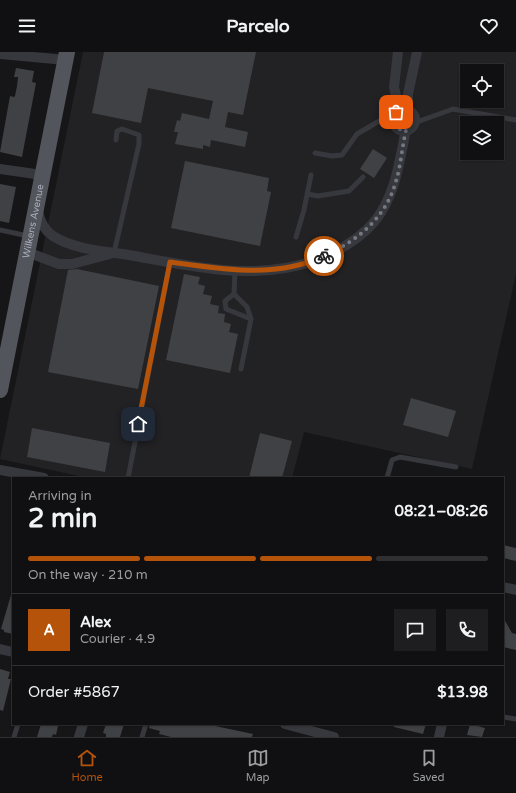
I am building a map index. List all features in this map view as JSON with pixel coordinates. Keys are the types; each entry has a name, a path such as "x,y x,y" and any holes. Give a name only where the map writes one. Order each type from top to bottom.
{"main road":[{"name":"Wilkens Avenue","path":"0,390 66,56"}],"street":[{"path":"398,52 394,87 401,112"},
{"path":"406,130 396,127 393,121 401,112 408,94 417,52"},
{"path":"0,54 66,56"},
{"path":"38,201 41,224 52,235 62,240 87,248 235,271 288,268 318,259 342,248 358,237 375,221 388,200 396,182 406,130 414,123 414,115 401,112"},
{"path":"0,169 42,175"},
{"path":"27,252 59,264 72,264 114,253"},
{"path":"0,470 38,477"},
{"path":"504,587 516,590"},
{"path":"0,649 12,652"},
{"path":"79,737 83,725"},
{"path":"289,725 334,737"},
{"path":"439,737 442,725"}],"lane":[{"path":"414,123 453,109 516,120"},
{"path":"315,153 332,156 342,155 357,134 382,120 401,112"},
{"path":"114,253 139,144 139,135 122,129 117,131 116,140"},
{"path":"296,237 311,175"},
{"path":"307,194 318,196 349,191 363,177"},
{"path":"0,230 30,236"},
{"path":"128,477 170,262"},
{"path":"235,271 234,294 247,307 251,319 241,369"},
{"path":"234,294 225,301 226,309 251,319"},
{"path":"386,477 392,460 400,457 456,467"},
{"path":"504,717 516,719"},
{"path":"14,737 18,725"},
{"path":"142,737 146,725"}],"shaded area":[{"path":"83,52 516,52 516,274 472,469 304,432 292,477 83,477 0,459"}],"building":[{"path":"104,52 256,52 243,115 228,112 225,127 248,132 245,147 211,140 210,147 203,145 203,149 175,144 178,132 174,132 177,120 180,121 182,113 209,119 213,101 148,88 141,123 92,113"},
{"path":"16,68 34,71 32,82 36,83 22,157 0,152 10,96 15,96 17,86 18,77 14,77"},
{"path":"373,149 387,158 374,178 360,169"},
{"path":"185,161 269,178 267,191 271,192 260,246 171,228"},
{"path":"0,184 16,187 9,223 0,221"},
{"path":"77,269 159,286 138,389 48,372 68,270"},
{"path":"184,274 200,277 198,284 205,286 203,294 212,296 210,304 219,306 218,313 225,314 224,322 231,324 229,332 238,334 230,373 166,360"},
{"path":"411,398 456,411 448,437 403,425"},
{"path":"32,428 110,443 105,472 27,457"},
{"path":"260,433 292,441 282,477 249,477"},
{"path":"504,545 516,548 516,561 504,558"},
{"path":"11,595 12,634 4,632 4,630 1,629"},
{"path":"504,619 512,633 516,634 516,650 504,647"},
{"path":"0,669 10,672 8,679 11,679 3,711 0,710"},
{"path":"41,725 58,726 56,735 53,734 52,737 37,737"},
{"path":"106,725 124,725 120,737 106,737 106,734 103,733"},
{"path":"150,725 211,725 253,734 252,737 171,737 159,734 160,731 149,728"},
{"path":"394,725 426,725 423,734 394,727"},
{"path":"470,725 485,728 482,737 467,735"}],"way so far":[{"path":"324,256 342,248 358,237 375,221 388,200 396,182 406,130 399,130 394,124 394,115 396,112"}],"route":[{"path":"138,424 170,262 240,271 273,270 288,268 324,256"}]}
